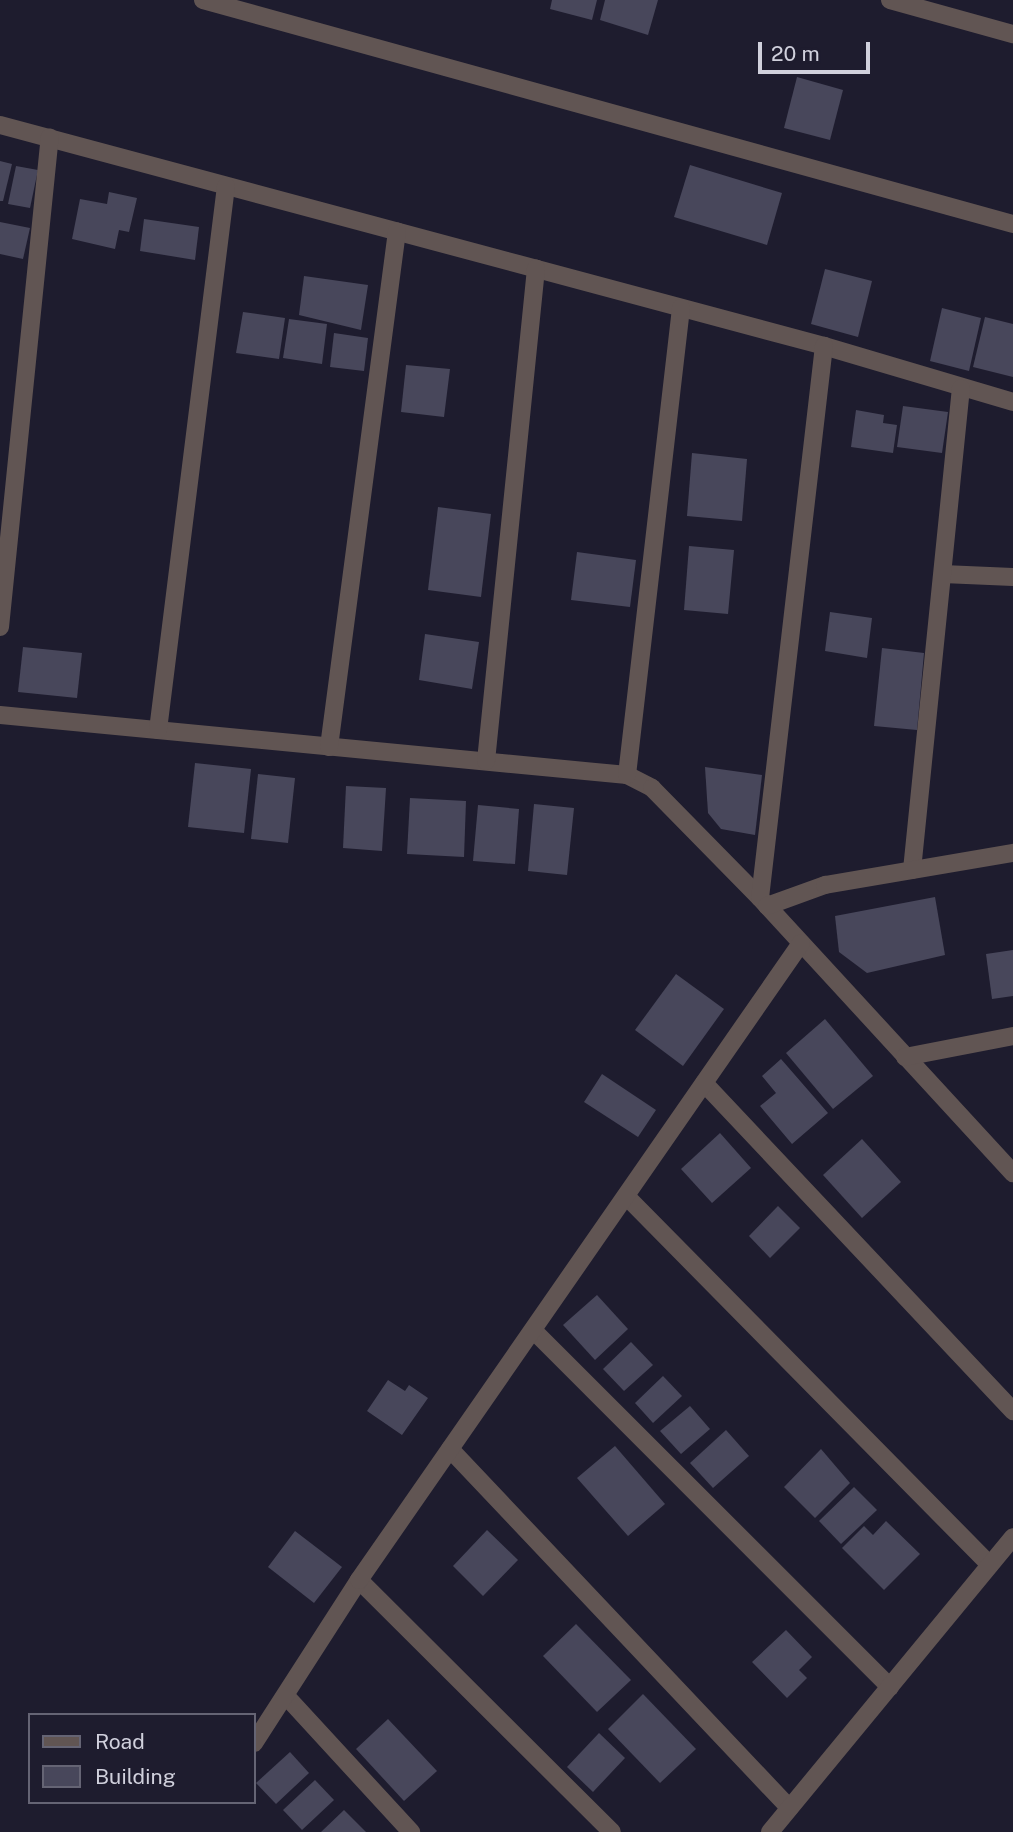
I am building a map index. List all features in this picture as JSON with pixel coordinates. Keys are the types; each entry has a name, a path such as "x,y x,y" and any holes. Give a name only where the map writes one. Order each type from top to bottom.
{"street":[{"path":"203,0 1013,224"},
{"path":"890,0 1013,34"},
{"path":"0,125 824,346 1013,402"},
{"path":"0,627 50,138"},
{"path":"158,730 226,186"},
{"path":"329,747 397,231"},
{"path":"486,761 536,269"},
{"path":"627,775 681,308"},
{"path":"764,902 824,346"},
{"path":"912,870 961,388"},
{"path":"943,574 1013,577"},
{"path":"0,715 627,775 652,788 764,902 1013,1173"},
{"path":"764,902 825,886 1013,853"},
{"path":"256,1740 359,1580 801,943"},
{"path":"905,1057 1013,1036"},
{"path":"704,1083 1013,1411"},
{"path":"626,1196 990,1565"},
{"path":"533,1330 890,1687"},
{"path":"450,1448 790,1808"},
{"path":"770,1832 1013,1537"},
{"path":"359,1580 612,1832"},
{"path":"286,1696 411,1832"}],"building":[{"path":"552,0 597,0 592,20 550,9"},
{"path":"605,0 658,0 648,35 600,20"},
{"path":"797,77 843,90 830,140 784,128"},
{"path":"0,161 12,164 3,201 0,201"},
{"path":"690,165 782,193 767,245 674,217"},
{"path":"16,166 38,170 30,208 8,204"},
{"path":"109,192 137,198 129,232 119,230 115,249 72,239 80,199 107,204"},
{"path":"144,219 199,227 195,260 140,251"},
{"path":"0,222 30,228 23,259 0,254"},
{"path":"825,269 872,281 858,337 811,324"},
{"path":"304,276 368,285 361,330 299,315"},
{"path":"942,308 981,318 969,371 930,361"},
{"path":"243,312 285,318 279,359 236,353"},
{"path":"985,317 1013,324 1013,377 973,367"},
{"path":"289,319 327,324 322,364 283,358"},
{"path":"334,333 368,338 364,371 330,367"},
{"path":"406,365 450,369 444,417 401,412"},
{"path":"903,406 948,412 942,453 897,447"},
{"path":"856,410 884,415 883,423 897,425 893,453 851,447"},
{"path":"692,453 747,459 742,521 687,516"},
{"path":"438,507 491,514 481,597 428,590"},
{"path":"689,546 734,550 728,614 684,610"},
{"path":"577,552 636,560 630,607 571,600"},
{"path":"830,612 872,618 867,658 825,651"},
{"path":"425,634 479,642 472,689 419,680"},
{"path":"23,647 82,653 77,698 18,692"},
{"path":"882,648 924,653 917,730 874,726"},
{"path":"195,763 251,769 244,833 188,827"},
{"path":"705,767 762,775 755,835 721,829 708,813"},
{"path":"258,774 295,778 288,843 251,839"},
{"path":"346,786 386,788 382,851 343,848"},
{"path":"410,798 466,801 464,857 407,854"},
{"path":"534,804 574,808 567,875 528,871"},
{"path":"478,805 519,809 515,864 473,861"},
{"path":"935,897 945,955 867,973 839,952 835,916"},
{"path":"1013,950 1013,996 992,999 986,954"},
{"path":"676,974 724,1009 683,1066 635,1030"},
{"path":"825,1019 873,1076 833,1109 786,1053"},
{"path":"781,1059 828,1113 792,1144 760,1106 776,1093 762,1076"},
{"path":"602,1074 656,1110 638,1137 584,1102"},
{"path":"720,1133 751,1168 712,1203 681,1169"},
{"path":"862,1139 901,1182 862,1218 823,1175"},
{"path":"778,1206 800,1228 770,1258 749,1236"},
{"path":"597,1295 628,1329 595,1360 563,1325"},
{"path":"631,1342 653,1365 624,1391 603,1369"},
{"path":"663,1376 682,1396 653,1423 635,1403"},
{"path":"388,1380 405,1391 409,1385 428,1398 402,1435 367,1411"},
{"path":"690,1406 710,1429 681,1454 660,1431"},
{"path":"726,1430 749,1456 713,1488 690,1463"},
{"path":"615,1446 665,1504 628,1536 577,1478"},
{"path":"821,1449 850,1483 815,1518 784,1487"},
{"path":"854,1487 877,1510 841,1544 819,1521"},
{"path":"886,1521 920,1554 884,1590 842,1548 864,1526 873,1535"},
{"path":"487,1530 518,1560 483,1596 453,1566"},
{"path":"295,1531 342,1567 314,1603 268,1567"},
{"path":"576,1624 631,1680 597,1712 543,1656"},
{"path":"786,1630 812,1657 799,1670 807,1678 787,1698 752,1662"},
{"path":"643,1694 696,1749 660,1783 608,1729"},
{"path":"388,1719 437,1771 404,1801 356,1749"},
{"path":"599,1733 625,1758 593,1792 567,1767"},
{"path":"290,1752 309,1773 276,1804 256,1783"},
{"path":"315,1780 334,1800 302,1830 283,1810"},
{"path":"344,1810 366,1832 321,1832"}]}
